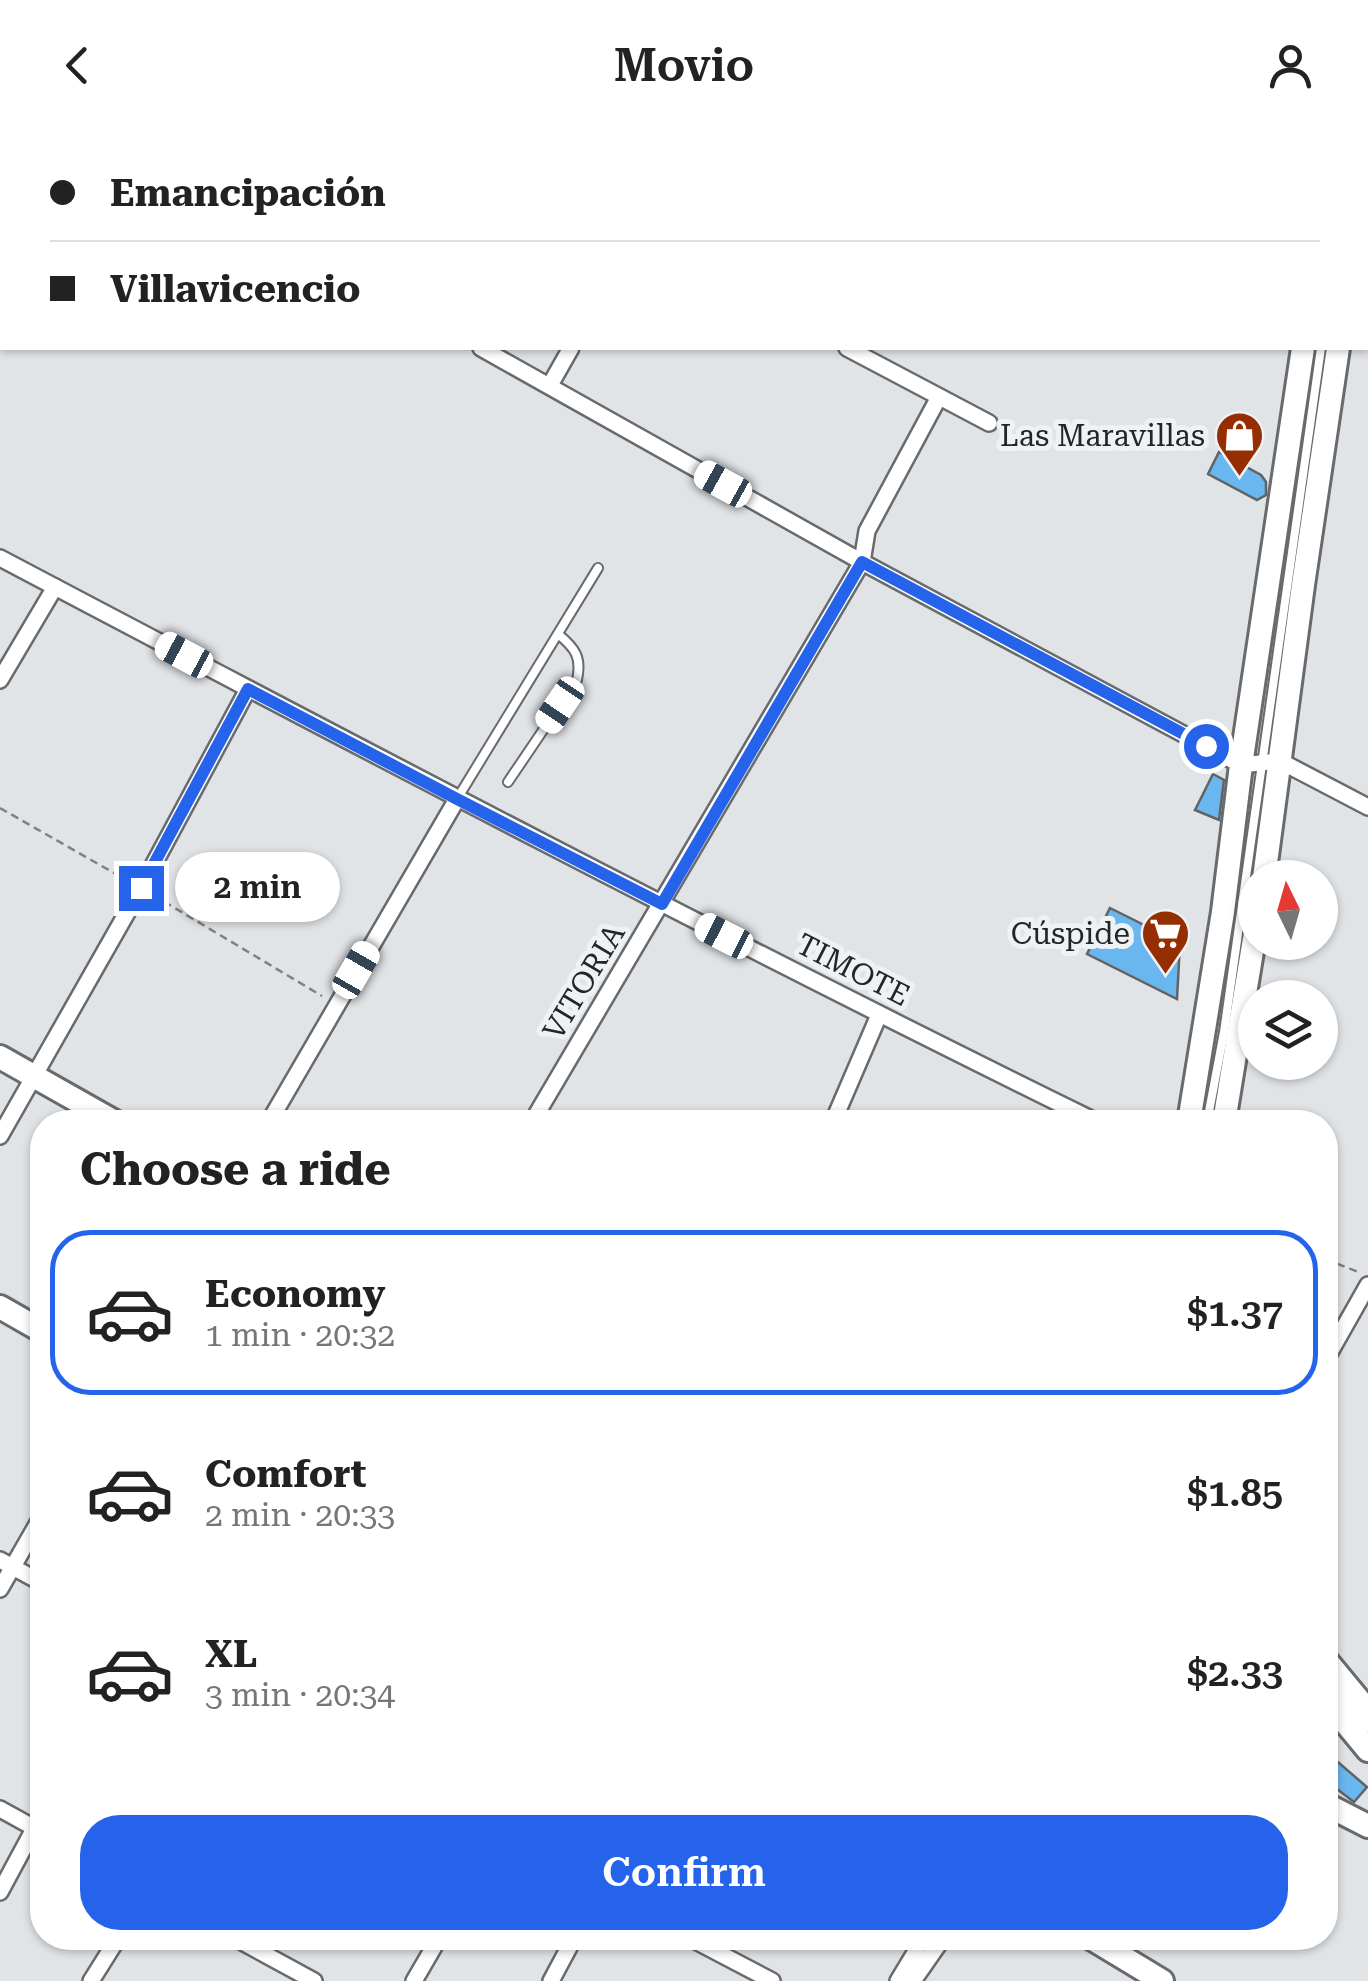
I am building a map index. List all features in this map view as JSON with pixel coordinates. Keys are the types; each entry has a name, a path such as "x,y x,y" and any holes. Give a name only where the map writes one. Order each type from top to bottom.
{"main road":[{"path":"1264,860 1261,763 1303,350"},
{"path":"1191,1110 1222,912 1261,763 1338,350"},
{"path":"1226,1110 1250,960"},
{"path":"0,1057 94,1110"},
{"path":"0,1307 30,1324"},
{"path":"1338,1675 1368,1711"},
{"path":"1338,1714 1368,1750"},
{"path":"1338,1811 1368,1826"},
{"path":"1111,1950 1162,1981"}],"street":[{"path":"485,350 862,562 1261,763 1368,807"},
{"path":"550,385 570,350"},
{"path":"851,350 988,423"},
{"name":"VITORIA","path":"539,1110 862,562 867,530 939,397"},
{"name":"TIMOTE","path":"0,558 457,799 1073,1110"},
{"path":"0,680 55,587"},
{"path":"0,1136 248,689"},
{"path":"277,1110 457,799"},
{"path":"838,1110 879,1015"},
{"path":"1338,1338 1368,1285"},
{"path":"0,1589 6,1564 30,1532"},
{"path":"6,1564 30,1577"},
{"path":"0,1808 30,1821"},
{"path":"0,1892 30,1842"},
{"path":"91,1981 110,1950"},
{"path":"257,1950 314,1981"},
{"path":"414,1981 431,1950"},
{"path":"551,1981 568,1950"},
{"path":"713,1950 772,1981"},
{"path":"898,1981 917,1950"},
{"path":"913,1981 935,1950"}],"lane":[{"path":"1210,1110 1321,350"},
{"path":"457,799 598,568"},
{"path":"508,782 577,680 578,655 558,634"},
{"path":"1338,1693 1368,1728"}],"path":[{"path":"0,808 336,1004"},
{"path":"1338,1265 1368,1276"}],"building":[{"name":"Las Maravillas","path":"1219,452 1261,475 1266,482 1266,495 1257,500 1208,474"},
{"path":"1213,774 1224,780 1219,820 1195,810"},
{"path":"1110,908 1180,943 1177,999 1087,954"},
{"path":"1338,1762 1367,1787 1354,1802 1338,1790"}],"place":[{"name":"Las Maravillas","path":"1240,478"},
{"name":"Cúspide","path":"1165,976"}],"route":[{"path":"141,888 248,689 662,904 862,562 1206,746"}]}
